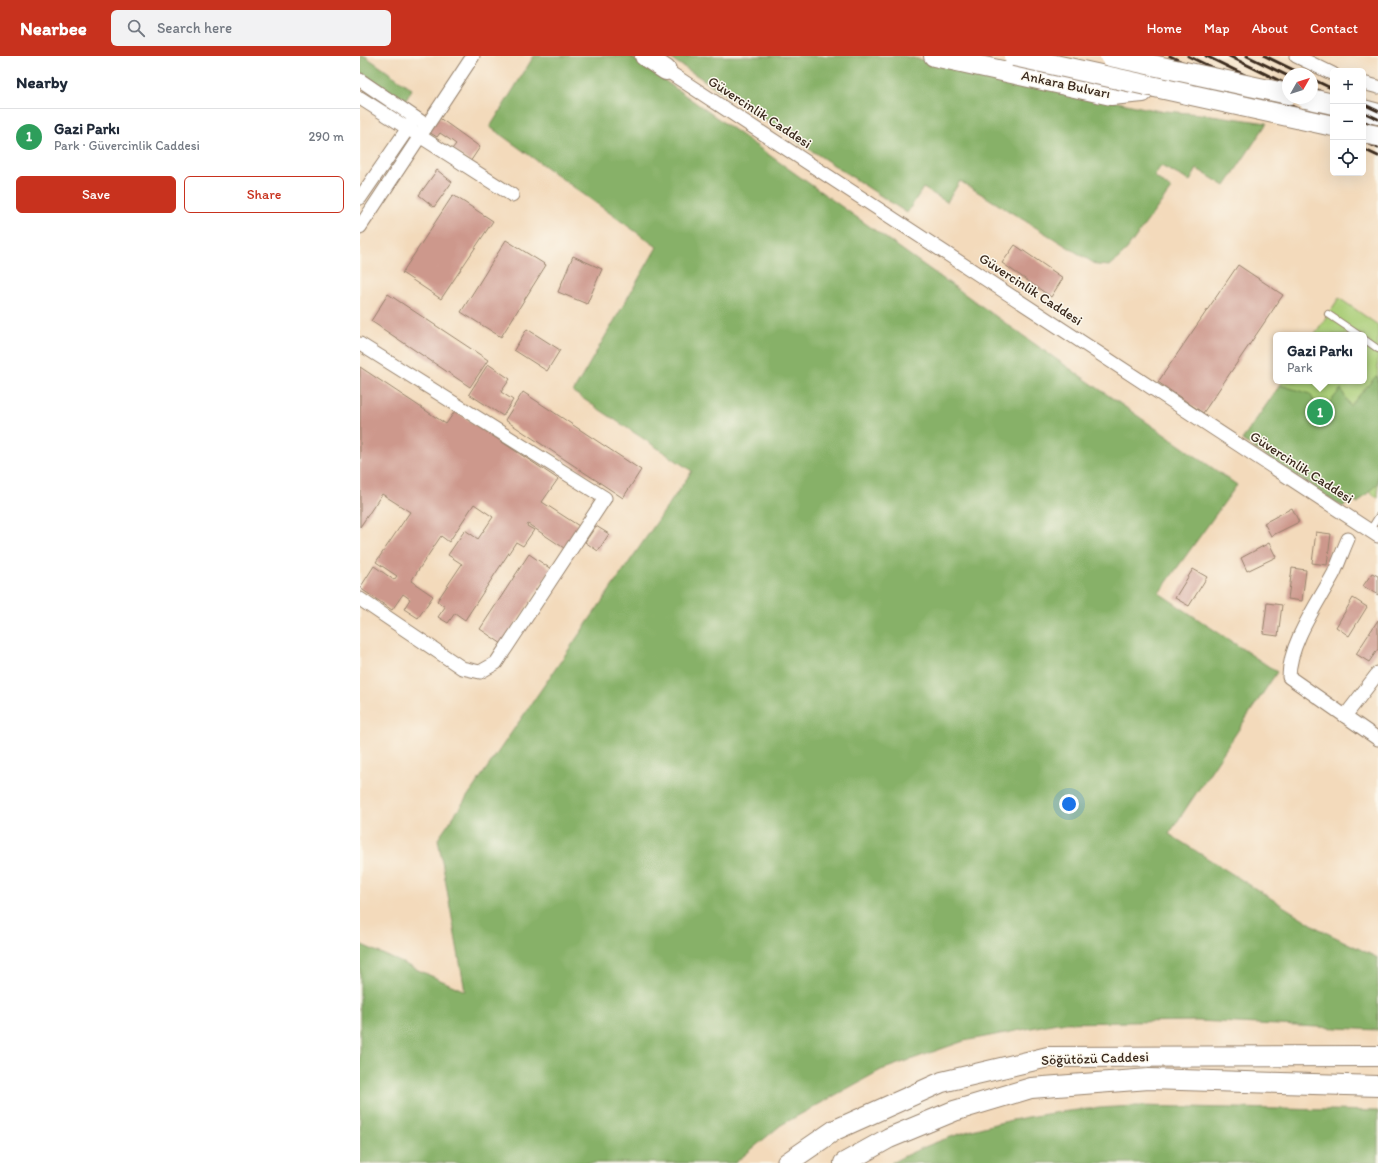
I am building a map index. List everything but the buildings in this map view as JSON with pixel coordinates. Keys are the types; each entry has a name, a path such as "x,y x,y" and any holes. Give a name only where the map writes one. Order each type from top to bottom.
{"main road":[{"path":"645,56 660,63"},
{"name":"Ankara Bulvarı","path":"934,56 1111,94 1143,92 1151,82 1153,70 1142,56"},
{"name":"Ankara Bulvarı","path":"1014,56 1330,125"},
{"path":"1110,56 1282,93"},
{"path":"1318,101 1330,103"},
{"path":"1366,111 1378,114"},
{"path":"1366,134 1378,136"},
{"name":"Söğütözü Caddesi","path":"787,1163 835,1130 942,1082 1048,1057 1378,1056"},
{"name":"Söğütözü Caddesi","path":"844,1163 889,1138 954,1111 1032,1088 1150,1079 1378,1086"}],"street":[{"path":"360,227 473,56"},
{"path":"1296,56 1330,73"},
{"name":"Güvercinlik Caddesi","path":"660,63 1374,533"},
{"path":"360,80 415,118 423,131 512,195"},
{"path":"1366,84 1378,87"},
{"path":"360,98 408,130 423,131"},
{"path":"360,198 415,118"},
{"path":"360,344 605,498 496,663 480,672 462,668 360,599"},
{"path":"1348,539 1335,572 1302,632 1289,677 1378,738"},
{"path":"1345,716 1378,673"}],"lane":[{"path":"1328,314 1354,332"},
{"path":"1367,341 1378,349"},
{"path":"1374,533 1378,517"}],"green space":[{"path":"360,56 365,56 412,89 404,104 360,72"},
{"path":"534,56 630,56 1046,352 1237,485 1159,593 1277,672 1169,834 1321,930 1378,958 1378,1030 1197,1021 1057,1023 964,1041 881,1070 781,1125 735,1163 360,1163 360,944 465,991 438,839 692,471 573,392 657,247 490,127"},
{"path":"667,56 904,56 1154,110 1211,115 1267,123 1225,186 1197,169 1190,181 1161,166 1154,176 1171,189 1124,253 1110,266 1097,265 960,181 947,202 923,188 907,213"},
{"path":"1339,298 1378,325 1378,498 1369,492 1358,503 1350,497 1343,507 1242,440 1281,384 1367,384 1367,332 1316,332"},
{"path":"1376,376 1378,377 1378,483 1358,503 1350,497 1343,507 1242,440 1280,385 1310,394 1317,406 1318,416 1341,389 1350,406"},
{"path":"1136,1106 1378,1111 1378,1163 891,1163 919,1149 979,1128 1041,1115"}],"railway":[{"path":"1170,56 1330,134"},
{"path":"1188,56 1330,125"},
{"path":"1206,56 1282,93"},
{"path":"1229,56 1282,82"},
{"path":"1247,56 1282,73"},
{"path":"1265,56 1290,68"},
{"path":"1318,82 1330,88"},
{"path":"1318,90 1330,96"},
{"path":"1318,99 1330,105"},
{"path":"1304,104 1330,117"},
{"path":"1366,105 1378,111"},
{"path":"1366,113 1378,119"},
{"path":"1366,122 1378,128"},
{"path":"1366,134 1378,140"},
{"path":"1366,142 1378,148"},
{"path":"1366,150 1378,156"}],"place":[{"name":"Gazi Parkı","path":"1320,412"}]}
